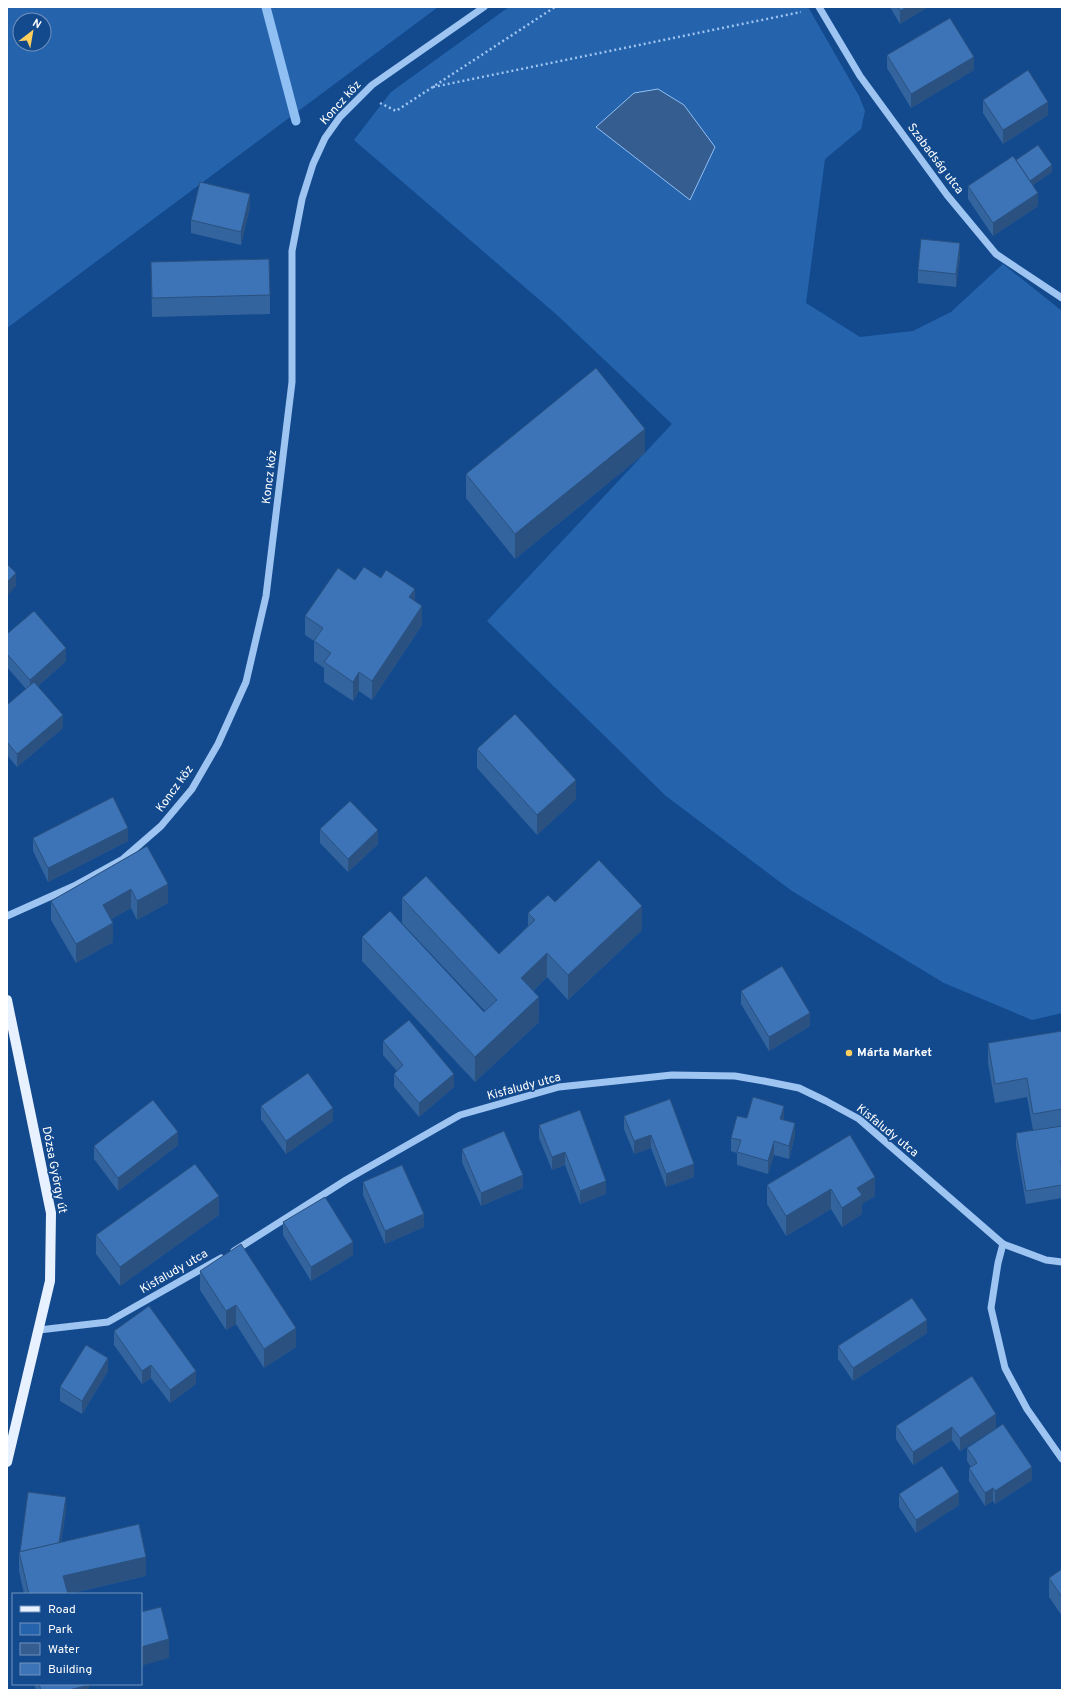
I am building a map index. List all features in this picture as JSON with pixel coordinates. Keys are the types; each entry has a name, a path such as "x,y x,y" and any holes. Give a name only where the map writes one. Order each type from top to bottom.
{"main road":[{"name":"Dózsa György út","path":"7,1000 51,1213 50,1281 7,1462"}],"street":[{"name":"Koncz köz","path":"7,916 74,886 123,859 161,826 192,789 218,744 246,682 266,596 279,500 292,382 292,251 302,199 313,164 325,138 340,117 372,85 484,7"},
{"name":"Szabadság utca","path":"819,8 860,76 947,195 996,254 1062,298"},
{"name":"Kisfaludy utca","path":"39,1330 108,1322 246,1244 346,1180 460,1115 559,1087 672,1075 735,1076 799,1088 826,1100 860,1119 1003,1244 1046,1260 1062,1262"},
{"path":"1003,1244 998,1263 991,1308 1005,1368 1027,1409 1062,1459"}],"path":[{"path":"363,94 396,112 555,7"},
{"path":"432,87 819,8"}],"green space":[{"path":"7,7 438,7 7,328"},
{"path":"509,7 808,7 859,96 865,111 861,129 825,159 806,303 860,337 913,331 951,312 1003,264 1062,311 1062,1013 1032,1020 944,983 792,891 666,796 487,621 672,424 556,314 354,140 391,92"}],"water":[{"path":"658,89 684,105 715,147 690,200 596,127 634,93"}],"building":[{"path":"898,7 907,7 900,11"},
{"path":"950,18 974,57 911,94 887,55"},
{"path":"1028,70 1048,102 1003,130 983,100"},
{"path":"1038,145 1052,165 1030,181 1016,160"},
{"path":"1013,156 1038,193 993,223 968,186"},
{"path":"200,182 250,194 241,232 191,220"},
{"path":"921,239 960,243 956,274 918,270"},
{"path":"269,259 270,295 152,298 151,262"},
{"path":"596,368 645,429 515,534 466,474"},
{"path":"7,564 16,573 7,582"},
{"path":"364,567 381,578 386,570 415,589 409,597 422,606 372,681 359,672 353,682 324,662 331,653 314,641 323,628 305,616 338,568 355,580"},
{"path":"34,611 66,648 30,680 7,654 7,634"},
{"path":"34,682 63,715 17,754 7,742 7,705"},
{"path":"515,714 576,780 537,815 477,749"},
{"path":"113,797 128,828 48,868 33,838"},
{"path":"350,801 378,830 348,859 320,829"},
{"path":"147,846 168,884 137,901 131,889 103,905 113,923 76,944 51,901"},
{"path":"599,860 642,906 568,975 547,953 521,978 539,997 475,1057 362,937 390,911 484,1012 497,1000 402,898 426,876 499,954 535,920 528,913 548,895 555,902"},
{"path":"782,966 810,1013 769,1037 741,991"},
{"path":"409,1020 454,1074 419,1103 394,1074 403,1065 383,1041"},
{"path":"1062,1031 1062,1109 1033,1114 1027,1078 995,1084 988,1043"},
{"path":"308,1073 333,1108 286,1141 261,1106"},
{"path":"753,1097 784,1106 780,1119 795,1123 789,1146 774,1141 768,1161 737,1152 741,1140 731,1138 737,1116 747,1118"},
{"path":"670,1099 694,1164 666,1174 651,1135 634,1141 624,1116"},
{"path":"153,1100 178,1132 118,1178 94,1146"},
{"path":"580,1110 606,1181 580,1191 565,1152 552,1157 539,1125"},
{"path":"1062,1126 1062,1185 1026,1191 1016,1133"},
{"path":"504,1131 523,1175 481,1193 462,1149"},
{"path":"850,1135 875,1177 857,1188 862,1195 842,1208 831,1189 786,1216 767,1185"},
{"path":"195,1164 219,1196 120,1267 96,1235"},
{"path":"402,1165 424,1214 385,1231 363,1182"},
{"path":"325,1197 353,1242 311,1267 283,1222"},
{"path":"241,1244 296,1328 264,1349 236,1305 226,1311 200,1271"},
{"path":"912,1298 927,1320 853,1368 838,1346"},
{"path":"149,1306 196,1371 170,1390 151,1365 142,1371 114,1331"},
{"path":"86,1345 108,1358 82,1401 60,1387"},
{"path":"972,1376 996,1414 960,1438 952,1427 913,1452 896,1426"},
{"path":"1003,1424 1032,1467 995,1491 993,1488 985,1493 969,1468 977,1463 967,1448"},
{"path":"942,1466 959,1492 916,1520 899,1494"},
{"path":"28,1492 66,1497 59,1543 20,1552"},
{"path":"139,1524 146,1557 63,1576 68,1593 29,1593 19,1552"},
{"path":"1062,1569 1062,1597 1049,1578"},
{"path":"161,1607 169,1639 142,1647 142,1612"},
{"path":"39,1685 89,1685 69,1690 41,1690"}],"waterway":[{"path":"266,7 296,121"}],"place":[{"name":"Márta Market","path":"849,1053"}]}
